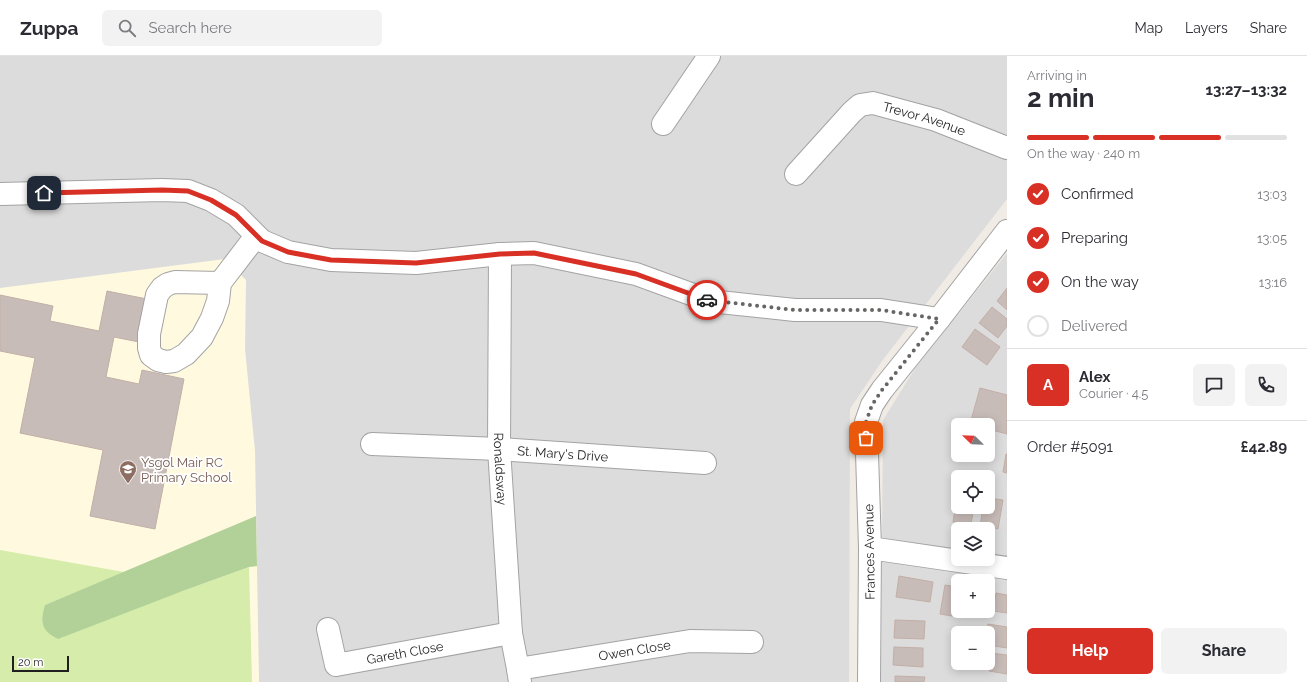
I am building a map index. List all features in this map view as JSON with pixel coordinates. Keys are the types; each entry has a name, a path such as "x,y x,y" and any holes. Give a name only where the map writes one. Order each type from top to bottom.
{"street":[{"path":"663,124 709,56"},
{"name":"Trevor Avenue","path":"796,174 852,112 860,105 873,102 936,120 1007,148"},
{"path":"0,194 162,190 188,191 211,200 236,215 262,241 288,252 331,260 416,263 500,254 534,253 636,274 710,301 795,310 881,310 939,319 1007,231"},
{"path":"220,283 256,236"},
{"name":"Ronaldsway","path":"500,254 499,449 511,633 519,676"},
{"name":"Frances Avenue","path":"869,682 870,548 866,422 872,405 882,390 939,319"},
{"name":"St. Mary's Drive","path":"372,444 499,449 704,463"},
{"path":"870,548 1007,568"},
{"name":"Gareth Close","path":"328,628 336,665 511,633"},
{"name":"Owen Close","path":"519,676 690,641 752,642"}],"shaded area":[{"path":"0,56 1007,56 1007,199 882,361 850,409 849,682 0,682"},
{"path":"1007,253 1007,682 881,682 883,420 916,367"},
{"name":"Ysgol Mair RC Primary School","path":"225,259 246,280 245,349 255,451 259,682 0,682 0,288"}],"green space":[{"path":"256,516 257,566 249,567 180,592 58,639 48,633 45,629 42,621 45,605"},
{"path":"0,550 124,572 45,605 180,592 249,567 252,682 0,682"}],"building":[{"path":"1007,288 1007,310 997,301"},
{"path":"107,291 147,299 139,342 114,337 106,377 139,384 142,370 184,379 155,529 90,516 103,450 20,433 35,358 0,351 0,295 53,306 50,321 99,331"},
{"path":"992,307 1007,319 1007,326 998,338 979,323"},
{"path":"975,329 1000,347 987,365 962,347"},
{"path":"980,388 1007,395 1007,434 995,431 995,418 972,418"},
{"path":"1007,454 1007,473 1003,472"},
{"path":"995,499 1003,500 998,529 995,528 995,522 981,522 982,514 995,514"},
{"path":"954,514 973,514 971,522 953,522"},
{"path":"899,576 933,582 930,602 896,597"},
{"path":"945,585 951,586 951,616 940,614"},
{"path":"996,593 1007,595 1007,613 995,611"},
{"path":"895,620 925,621 924,639 894,638"},
{"path":"988,624 1007,627 1007,648 995,646 995,626 988,626"},
{"path":"894,647 923,648 923,667 893,665"},
{"path":"995,654 1007,655 1007,674 989,671 995,670"},
{"path":"895,676 925,677 924,682 895,682"}],"way so far":[{"path":"707,300 795,310 881,310 939,319 882,390 872,405 866,422 866,438"}],"place":[{"name":"Ysgol Mair RC Primary School","path":"128,484"}],"route":[{"path":"44,193 162,190 188,191 211,200 236,215 262,241 288,252 331,260 416,263 500,254 534,253 636,274 707,300"}]}
